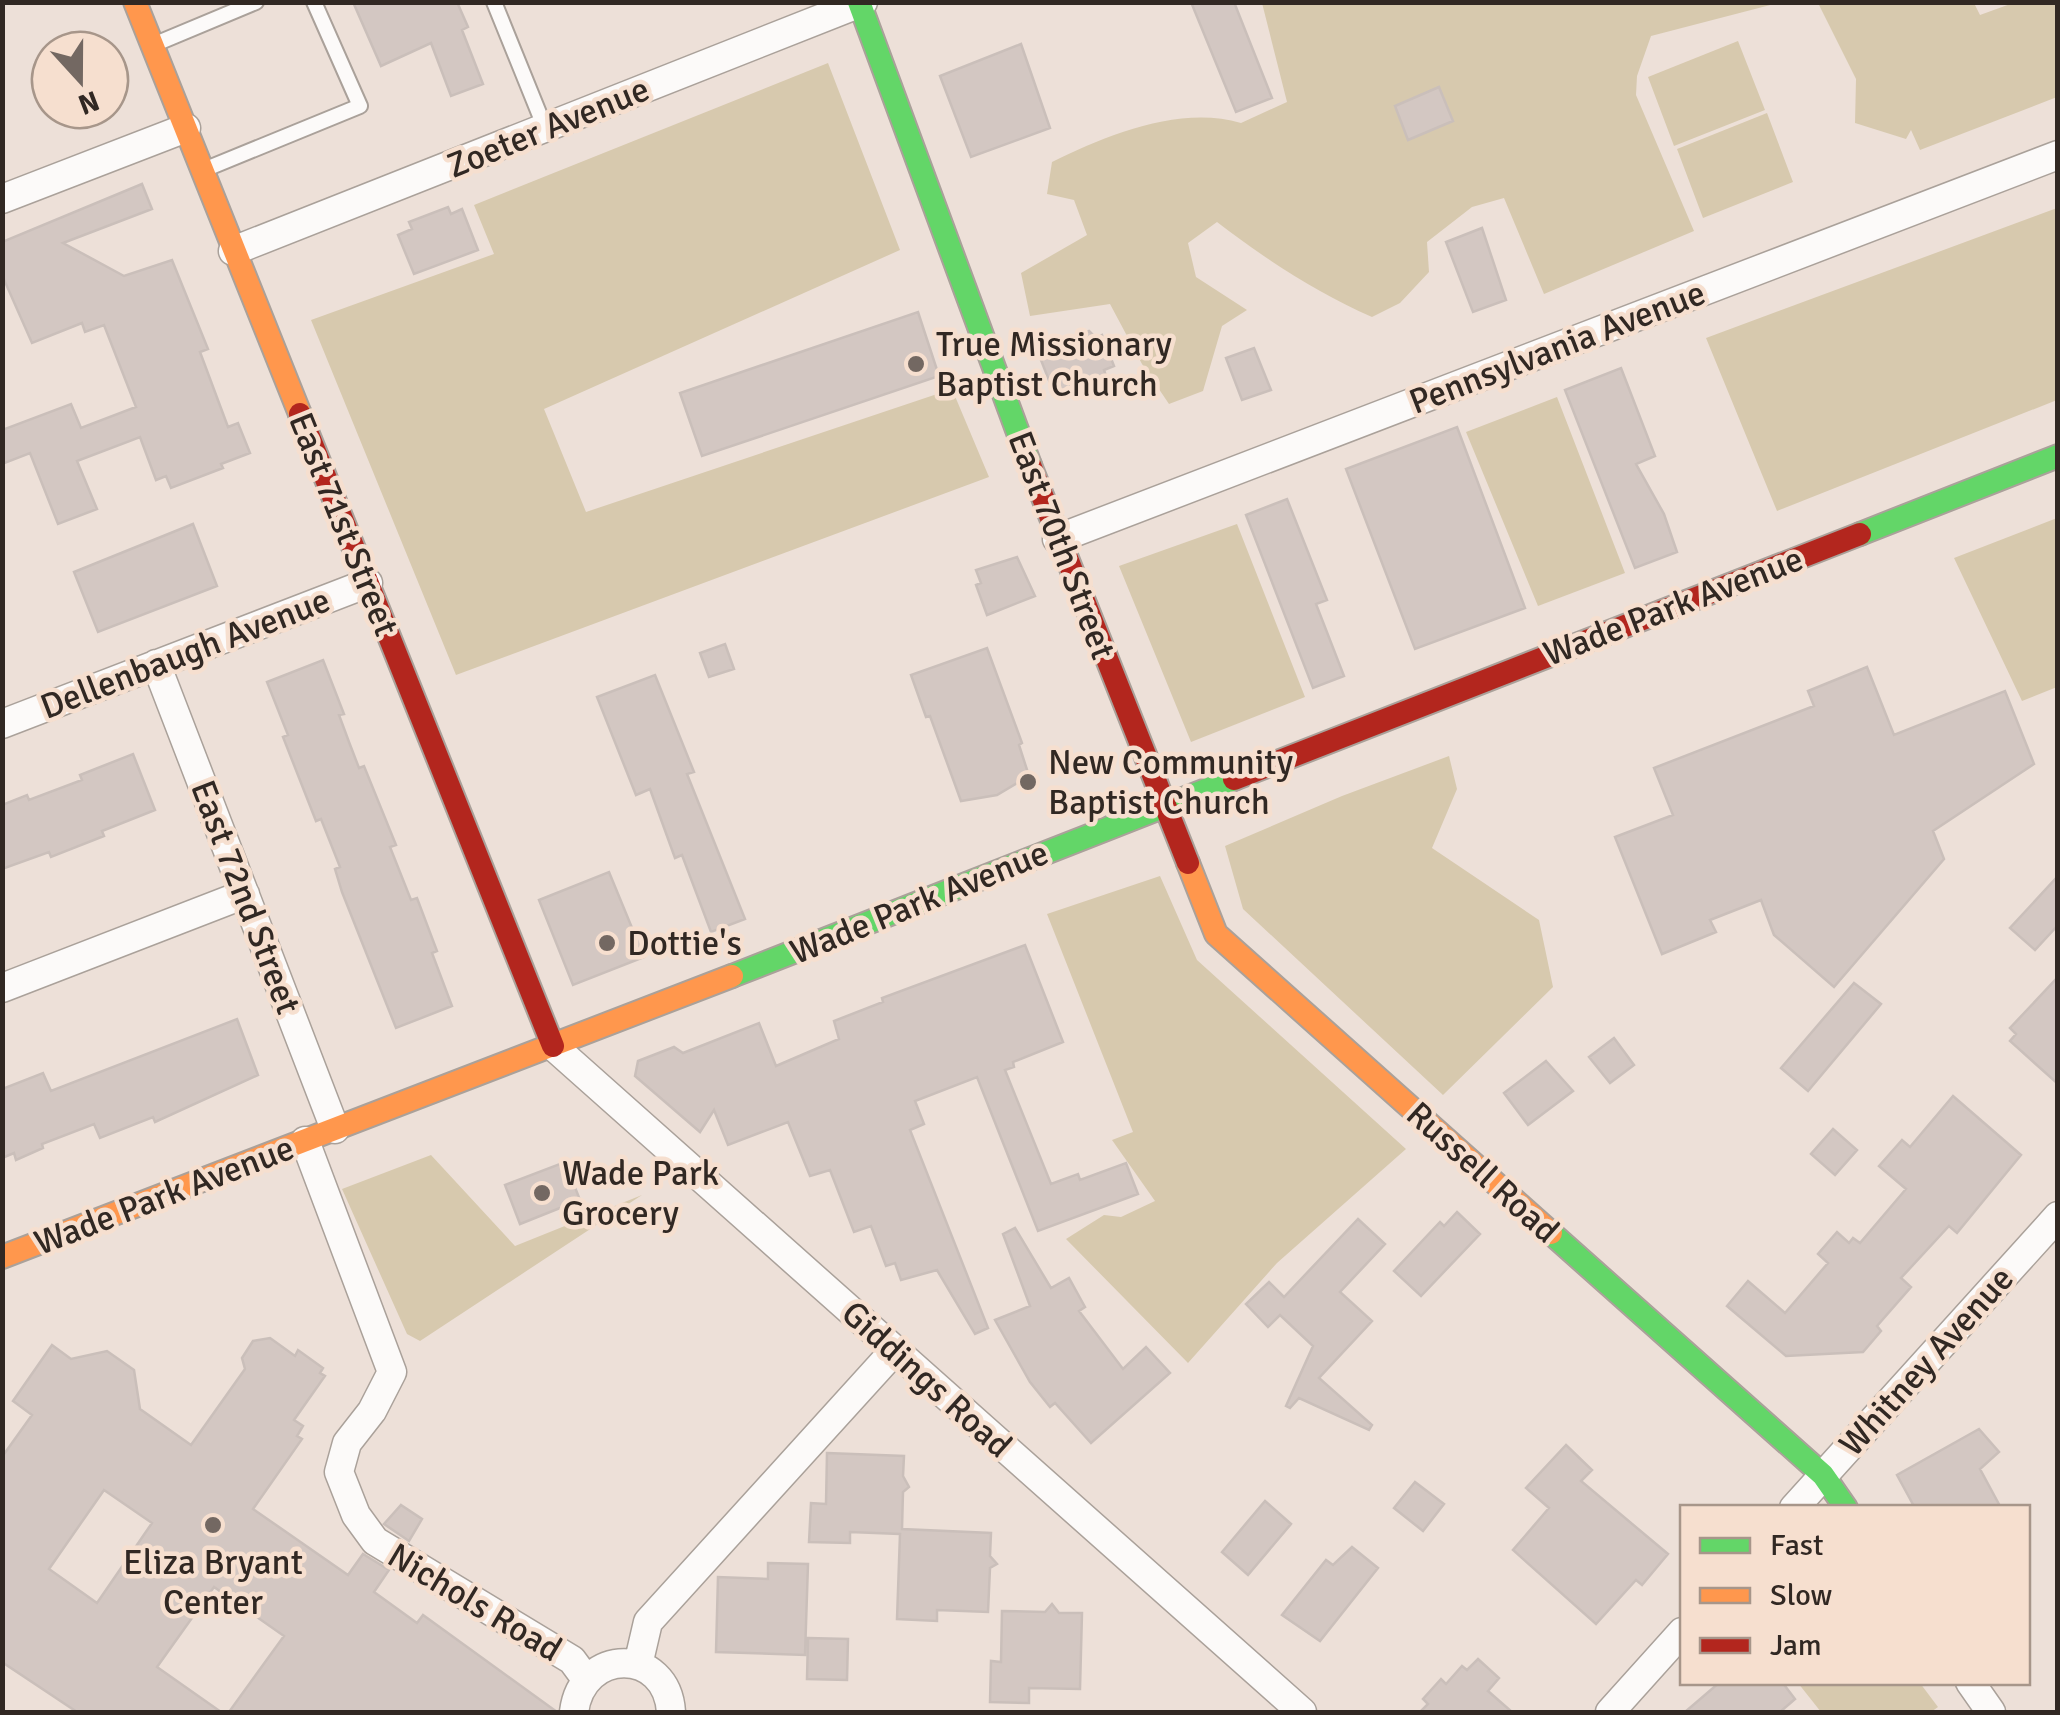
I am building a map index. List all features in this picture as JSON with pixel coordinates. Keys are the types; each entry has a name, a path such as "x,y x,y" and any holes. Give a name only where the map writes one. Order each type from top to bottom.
{"street":[{"name":"East 71st Street","path":"135,2 553,1046"},
{"name":"Zoeter Avenue","path":"234,251 860,3"},
{"name":"East 70th Street","path":"860,3 1058,539 1164,805"},
{"path":"2,198 186,128"},
{"name":"Pennsylvania Avenue","path":"1058,539 2058,155"},
{"name":"Wade Park Avenue","path":"2,1257 553,1046 2058,456"},
{"name":"Dellenbaugh Avenue","path":"2,724 368,583"},
{"name":"East 72nd Street","path":"156,664 335,1130"},
{"name":"Russell Road","path":"1164,805 1216,934 1823,1475 1844,1505"},
{"path":"2,988 245,894"},
{"name":"Giddings Road","path":"553,1046 1302,1712"},
{"name":"Nichols Road","path":"304,1141 392,1372 372,1411 347,1444 339,1472 356,1515 375,1541 572,1660 586,1679"},
{"name":"Whitney Avenue","path":"1797,1505 2058,1216"},
{"path":"671,1712 666,1690 655,1674 638,1665 648,1622 895,1350"},
{"path":"1610,1712 1680,1634"},
{"name":"Nichols Road","path":"574,1712 576,1696 586,1679 601,1668 619,1663 638,1665"},
{"path":"1972,1685 1991,1712"}],"lane":[{"path":"152,45 256,2"},
{"path":"202,170 360,106 314,2"},
{"path":"494,2 545,128"}],"shaded area":[{"path":"1262,3 1778,3 1651,36 1637,76 1636,95 1694,231 1544,294 1504,198 1472,207 1427,242 1429,272 1400,303 1372,317 1292,274 1217,222 1188,243 1196,277 1247,310 1222,326 1203,391 1169,404 1110,304 1030,316 1021,273 1087,235 1074,200 1047,194 1052,162 1144,126 1193,118 1241,123 1287,102"},
{"path":"1818,3 1974,3 1980,15 2013,3 2057,3 2057,97 1920,150 1911,130 1906,139 1855,123 1856,79"},
{"path":"1738,41 1765,110 1674,146 1648,77"},
{"path":"828,63 900,250 544,409 586,512 952,389 989,477 456,675 311,320 494,254 474,205"},
{"path":"1767,113 1793,182 1703,218 1677,149"},
{"path":"2057,208 2057,400 1777,511 1706,338"},
{"path":"1557,397 1625,573 1538,606 1466,432"},
{"path":"2057,518 2057,687 2022,701 1954,558"},
{"path":"1237,524 1305,697 1191,742 1119,566"},
{"path":"1449,756 1457,789 1432,848 1539,920 1553,987 1443,1095 1243,909 1225,846"},
{"path":"1160,876 1197,960 1406,1149 1277,1263 1188,1363 1066,1239 1104,1215 1121,1217 1155,1201 1112,1140 1133,1132 1047,914"},
{"path":"431,1155 515,1246 642,1195 420,1341 407,1334 342,1189"},
{"path":"1800,1685 1922,1685 1938,1707 1931,1712 1821,1712"}],"building":[{"path":"353,2 457,2 468,27 462,30 483,84 451,96 431,43 381,66"},
{"path":"1191,2 1234,2 1272,98 1236,112"},
{"path":"1021,44 1050,128 971,157 940,76"},
{"path":"1439,87 1453,121 1408,140 1395,106"},
{"path":"142,184 152,209 63,243 124,276 172,260 208,349 200,352 228,427 238,423 250,453 171,488 166,476 156,480 140,437 77,461 97,509 58,524 30,453 2,464 2,430 71,404 81,428 136,407 104,325 85,332 82,323 32,343 2,275 2,242"},
{"path":"448,207 451,214 462,209 478,250 414,274 398,235 412,229 409,222"},
{"path":"1482,228 1506,300 1473,312 1446,242"},
{"path":"918,312 939,376 702,456 680,393"},
{"path":"1089,331 1096,338 1102,335 1114,366 1104,370 1107,379 1066,394 1064,389 1054,393 1039,355 1049,351 1047,347"},
{"path":"1254,348 1271,390 1242,400 1226,358"},
{"path":"1621,368 1655,456 1636,464 1664,514 1677,552 1635,568 1565,390"},
{"path":"1457,427 1525,608 1415,649 1346,469"},
{"path":"1287,499 1327,600 1316,604 1344,676 1313,688 1246,515"},
{"path":"193,524 217,586 98,632 74,572"},
{"path":"1017,557 1035,596 987,615 976,585 981,583 976,570"},
{"path":"725,644 734,669 709,677 700,653"},
{"path":"987,648 1022,743 1019,745 1029,776 997,795 961,801 911,675"},
{"path":"323,660 359,768 364,766 396,845 390,847 411,900 417,898 437,951 432,953 452,1006 396,1028 342,892 335,869 340,867 321,819 316,821 283,737 288,735 267,682"},
{"path":"1867,667 1894,735 2005,691 2034,764 1933,831 1944,859 1834,987 1774,935 1761,900 1710,920 1716,932 1662,954 1615,837 1673,815 1654,768 1814,706 1808,691"},
{"path":"655,675 694,772 687,774 745,919 711,932 682,855 675,858 650,789 636,795 597,697"},
{"path":"133,754 155,810 51,857 49,852 2,869 2,805 27,795 29,800 82,780 80,775"},
{"path":"609,872 644,957 573,985 539,900"},
{"path":"2058,876 2058,925 2035,950 2010,928"},
{"path":"1025,945 1063,1042 1013,1062 1014,1067 1005,1070 1051,1184 1078,1174 1080,1180 1126,1163 1138,1194 1038,1231 977,1077 915,1101 924,1124 910,1130 988,1328 975,1334 937,1270 901,1280 895,1263 886,1266 871,1226 854,1232 830,1170 810,1176 788,1122 728,1145 714,1110 700,1132 635,1076 638,1061 674,1047 683,1053 759,1023 776,1066 839,1039 834,1021 883,1002 882,998"},
{"path":"2058,977 2058,1084 2010,1041 2016,1034 2010,1028"},
{"path":"1854,983 1881,1004 1808,1091 1781,1068"},
{"path":"237,1019 258,1075 155,1122 153,1117 100,1138 94,1124 42,1144 43,1148 16,1160 14,1153 2,1158 2,1089 43,1073 51,1091"},
{"path":"1614,1038 1634,1065 1610,1083 1589,1057"},
{"path":"1546,1061 1573,1091 1528,1125 1504,1093"},
{"path":"1953,1096 2021,1155 1957,1233 1949,1226 1901,1278 1911,1287 1877,1326 1881,1331 1863,1352 1786,1356 1727,1306 1748,1281 1785,1313 1828,1263 1818,1254 1837,1232 1849,1243 1853,1238 1860,1243 1906,1189 1879,1166 1902,1140 1910,1147"},
{"path":"1833,1129 1857,1150 1835,1175 1811,1154"},
{"name":"Wade Park Grocery","path":"565,1162 580,1200 520,1224 505,1185"},
{"path":"1457,1212 1480,1234 1421,1296 1394,1271 1440,1222 1444,1226"},
{"path":"1358,1219 1385,1244 1340,1292 1372,1321 1319,1378 1372,1425 1369,1430 1299,1398 1290,1408 1286,1406 1313,1346 1280,1315 1268,1327 1246,1304 1269,1282 1284,1297"},
{"path":"1015,1228 1051,1288 1069,1278 1085,1307 1079,1311 1123,1369 1146,1347 1170,1373 1091,1443 1055,1403 1050,1407 1030,1382 995,1320 1030,1306 1003,1234"},
{"name":"Eliza Bryant Center","path":"270,1338 295,1356 298,1350 323,1368 320,1373 325,1376 294,1420 303,1426 297,1436 302,1439 253,1509 348,1575 363,1554 389,1570 374,1592 417,1623 423,1615 557,1712 229,1712 284,1636 214,1587 157,1667 221,1712 77,1712 2,1662 2,1457 32,1415 13,1401 52,1345 71,1359 107,1351 134,1370 140,1409 191,1445 245,1369 242,1358 253,1341","holes":["104,1490 152,1523 97,1603 49,1569"]},
{"path":"1979,1429 1999,1452 1980,1469 1999,1505 1913,1505 1897,1475"},
{"path":"1566,1445 1592,1470 1581,1481 1668,1554 1642,1585 1636,1580 1596,1624 1513,1550 1549,1508 1526,1488"},
{"path":"827,1453 904,1456 903,1476 909,1487 903,1492 902,1529 991,1533 990,1556 997,1564 990,1568 988,1612 937,1610 937,1621 897,1619 900,1534 850,1532 850,1543 809,1542 811,1503 826,1504"},
{"path":"1415,1482 1444,1504 1423,1531 1394,1508"},
{"path":"1265,1501 1291,1524 1248,1575 1222,1552"},
{"path":"401,1505 422,1519 409,1541 384,1524"},
{"path":"1352,1547 1378,1568 1320,1641 1282,1615 1326,1560 1333,1565"},
{"path":"768,1563 808,1564 805,1655 716,1652 718,1577 768,1579"},
{"path":"1052,1604 1059,1613 1082,1613 1080,1689 1029,1688 1029,1703 990,1702 991,1661 1001,1662 1002,1611 1045,1612"},
{"path":"808,1638 848,1639 847,1680 807,1679"},
{"path":"1478,1659 1499,1678 1488,1691 1512,1712 1420,1712 1428,1704 1423,1699 1441,1679 1446,1684 1462,1666 1467,1670"},
{"path":"1716,1685 1784,1685 1795,1699 1780,1712 1685,1712"}],"traffic: fast":[{"path":"859,2 1030,465"},
{"path":"1860,534 2058,456"},
{"path":"732,976 1234,779"},
{"path":"1551,1233 1823,1475 1844,1505"}],"traffic: slow":[{"path":"135,2 300,414"},
{"path":"1188,863 1216,934 1551,1233"},
{"path":"2,1257 732,976"}],"traffic: jam":[{"path":"300,414 553,1046"},
{"path":"1030,465 1188,863"},
{"path":"1234,779 1860,534"}],"place":[{"name":"True Missionary Baptist Church","path":"916,364"},
{"name":"New Community Baptist Church","path":"1028,782"},
{"name":"Dottie's","path":"607,943"},
{"name":"Wade Park Grocery","path":"542,1193"},
{"name":"Eliza Bryant Center","path":"213,1525"}]}
